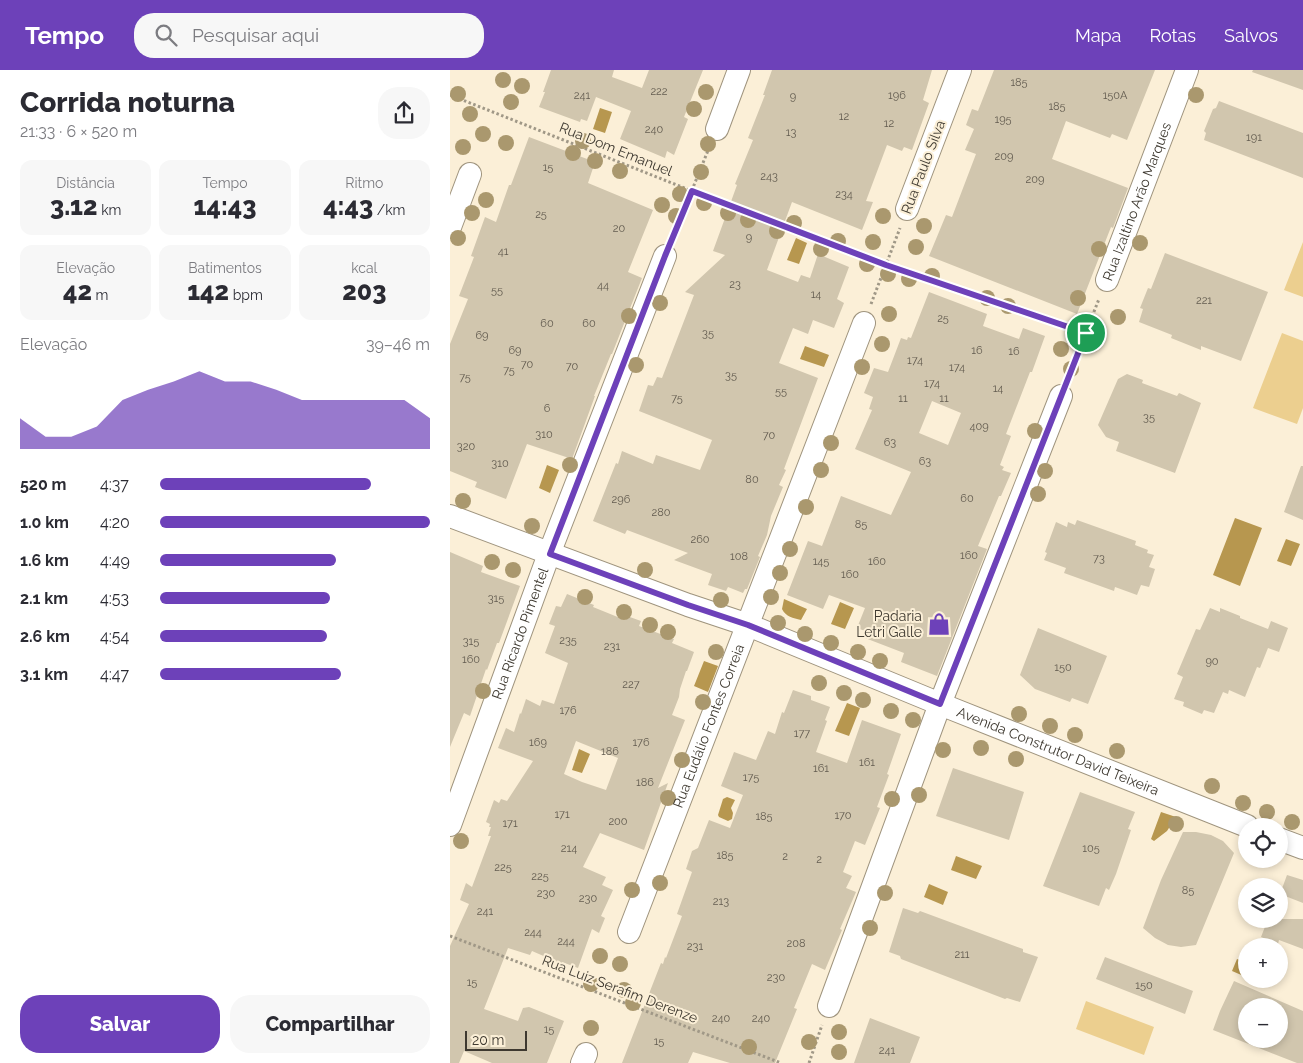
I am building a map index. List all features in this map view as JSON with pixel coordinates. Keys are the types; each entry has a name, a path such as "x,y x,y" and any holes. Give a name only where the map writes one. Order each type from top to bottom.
{"street":[{"path":"717,129 739,70"},
{"name":"Rua Paulo Silva","path":"907,209 960,70"},
{"name":"Rua Izaltino Arão Marques","path":"1107,280 1188,70"},
{"path":"450,227 470,174"},
{"name":"Rua Ricardo Pimentel","path":"450,825 550,554 665,256"},
{"name":"Rua Eudálio Fontes Correia","path":"629,932 864,323"},
{"path":"829,1006 940,704 1061,396"},
{"name":"Avenida Construtor David Teixeira","path":"450,516 688,605 748,625 940,704 1238,822"},
{"path":"1288,842 1303,848"}],"path":[{"name":"Rua Dom Emanuel","path":"450,95 692,191 886,265 1086,333"},
{"path":"665,256 717,129"},
{"name":"Rua Paulo Silva","path":"864,323 907,209"},
{"name":"Rua Izaltino Arão Marques","path":"1061,396 1107,280"},
{"name":"Rua Luiz Serafim Derenze","path":"450,936 781,1063"},
{"path":"809,1063 829,1006"}],"shaded area":[{"path":"600,108 612,112 605,133 593,129"},
{"path":"796,238 807,243 799,264 787,260"},
{"path":"1303,242 1303,297 1284,290"},
{"path":"1282,333 1303,341 1303,408 1297,424 1253,408"},
{"path":"805,346 829,355 824,367 800,359"},
{"path":"547,465 559,470 550,493 539,488"},
{"path":"1235,518 1262,528 1240,586 1213,575"},
{"path":"1286,539 1300,544 1291,566 1277,561"},
{"path":"784,599 807,609 801,620 790,617 784,612 782,609"},
{"path":"840,602 854,608 845,629 831,624"},
{"path":"704,661 718,666 708,692 694,686"},
{"path":"847,703 860,708 849,736 835,731"},
{"path":"579,749 590,754 582,773 572,770"},
{"path":"727,797 735,800 731,808 733,813 732,819 728,821 718,815 723,799"},
{"path":"1161,812 1176,817 1167,831 1154,841 1151,839"},
{"path":"956,856 982,866 976,879 951,870"},
{"path":"929,884 948,892 943,905 924,897"},
{"path":"1237,959 1238,959 1238,974 1232,971"},
{"path":"1086,1001 1154,1027 1144,1055 1076,1029"}],"building":[{"path":"551,70 614,70 612,77 642,88 649,70 703,70 684,117 688,119 674,155 667,151 665,158 620,139 631,111 596,97 587,121 581,119 580,122 539,107"},
{"path":"772,70 932,70 923,100 929,103 912,150 904,147 902,151 887,145 866,201 873,202 862,230 792,202 767,270 798,282 801,275 810,278 818,254 849,267 837,299 844,303 834,328 813,320 808,334 793,328 779,363 818,378 784,469 786,470 779,485 783,487 771,516 767,535 758,556 760,557 747,589 743,593 728,587 726,591 708,585 712,574 674,560 688,553 627,530 625,534 593,521 622,451 653,464 656,455 700,470 712,440 639,411 648,385 653,386 657,377 662,378 694,295 685,292 725,255 713,251 737,185 735,184 753,140 748,138 765,95 763,95"},
{"path":"994,70 1155,70 1127,140 1112,134 1110,138 1066,121 1052,159 1128,188 1077,314 929,256 946,215 952,217 976,154 965,150 974,129 966,125 972,109 978,111"},
{"path":"1253,70 1303,70 1303,90 1252,72"},
{"path":"1219,101 1303,133 1303,178 1204,140 1206,133 1204,131 1213,109 1216,108"},
{"path":"529,137 595,162 588,183 653,210 628,272 642,278 594,396 572,459 527,444 506,499 475,487 477,482 450,471 450,344 468,299 459,296 474,257 471,256 485,217 496,222"},
{"path":"1165,253 1268,292 1241,361 1201,346 1201,350 1171,338 1172,335 1139,322 1143,309 1140,308 1148,288 1151,289"},
{"path":"929,292 987,314 983,326 1019,339 1023,328 1045,336 1006,434 1011,436 1000,465 1004,467 1002,470 1011,473 978,546 987,549 937,676 901,662 904,653 865,638 868,632 857,628 865,608 829,595 823,609 787,595 808,541 822,546 841,496 891,515 911,472 855,449 872,410 869,409 873,397 864,393 874,368 888,372 901,338 907,340 908,337 911,338","holes":["932,401 961,413 948,445 919,433"]},
{"path":"1127,374 1143,380 1142,383 1177,396 1179,393 1201,403 1175,473 1116,451 1119,442 1106,437 1098,425 1118,379"},
{"path":"1301,466 1303,466 1303,520 1284,512"},
{"path":"1077,520 1136,541 1135,545 1148,550 1147,553 1154,555 1149,567 1155,569 1149,587 1141,585 1137,595 1115,587 1114,591 1064,573 1066,568 1044,560 1056,522 1067,527 1068,522 1075,525"},
{"path":"450,552 483,566 481,572 520,586 499,643 497,643 486,669 470,716 464,713 450,747"},
{"path":"567,594 625,620 627,616 641,621 639,626 674,639 672,643 694,652 672,715 685,720 658,788 668,783 644,850 600,833 583,867 606,877 602,885 613,890 601,916 605,918 599,933 592,929 578,968 562,962 562,964 532,951 530,955 508,948 484,1009 518,1021 523,1008 529,1007 564,1021 547,1063 492,1063 464,1051 459,1063 450,1063 450,946 469,904 460,900 466,883 472,887 491,836 488,836 490,824 486,822 494,800 499,803 501,799 507,801 533,761 498,748 506,728 514,732 526,699 540,706 542,700 554,704 568,663 545,653 555,626 549,624 556,606 561,607","holes":["576,741 618,758 606,790 564,774"]},
{"path":"1210,608 1220,612 1220,608 1268,629 1271,621 1288,628 1279,652 1268,648 1260,668 1257,667 1245,697 1229,690 1228,694 1223,692 1214,713 1204,710 1202,714 1183,706 1184,702 1174,699 1183,677 1177,674 1196,629 1200,630"},
{"path":"1038,628 1107,656 1088,704 1072,698 1070,702 1035,689 1020,675"},
{"path":"793,690 811,696 811,700 830,707 816,752 847,763 862,720 901,734 877,807 880,808 865,845 855,841 843,872 852,876 846,888 856,892 825,970 812,964 794,1008 797,1009 775,1063 730,1063 693,1052 688,1063 622,1063 661,963 663,964 666,958 682,916 677,914 692,872 686,869 692,851 698,848 709,820 730,828 743,795 721,786 734,752 756,760 768,731 775,734 782,712 784,713"},
{"path":"953,768 1024,792 1009,840 936,816"},
{"path":"1080,792 1135,812 1128,829 1131,830 1116,874 1109,890 1106,888 1099,906 1043,886"},
{"path":"1183,832 1211,835 1223,841 1234,853 1196,945 1181,947 1168,945 1155,938 1143,928 1161,880"},
{"path":"1287,875 1303,880 1303,903 1288,897 1288,878 1286,878"},
{"path":"903,908 918,913 920,911 1023,949 1023,952 1038,957 1020,1002 1005,999 901,959 900,956 889,952"},
{"path":"1288,919 1303,919 1303,949 1288,943 1288,938 1261,937 1264,928 1288,928"},
{"path":"1105,957 1193,991 1185,1014 1096,979"},
{"path":"1234,981 1238,983 1238,988 1250,988 1273,998 1238,998 1238,1040 1213,1030"},
{"path":"1288,1004 1303,1011 1303,1063 1297,1063 1259,1048 1288,1048"},
{"path":"870,1018 920,1037 910,1063 854,1063"}],"place":[{"name":"Padaria Letri Galle","path":"939,624"}],"route":[{"path":"692,191 886,265 1086,333 940,704 748,625 550,554 692,191"}]}
